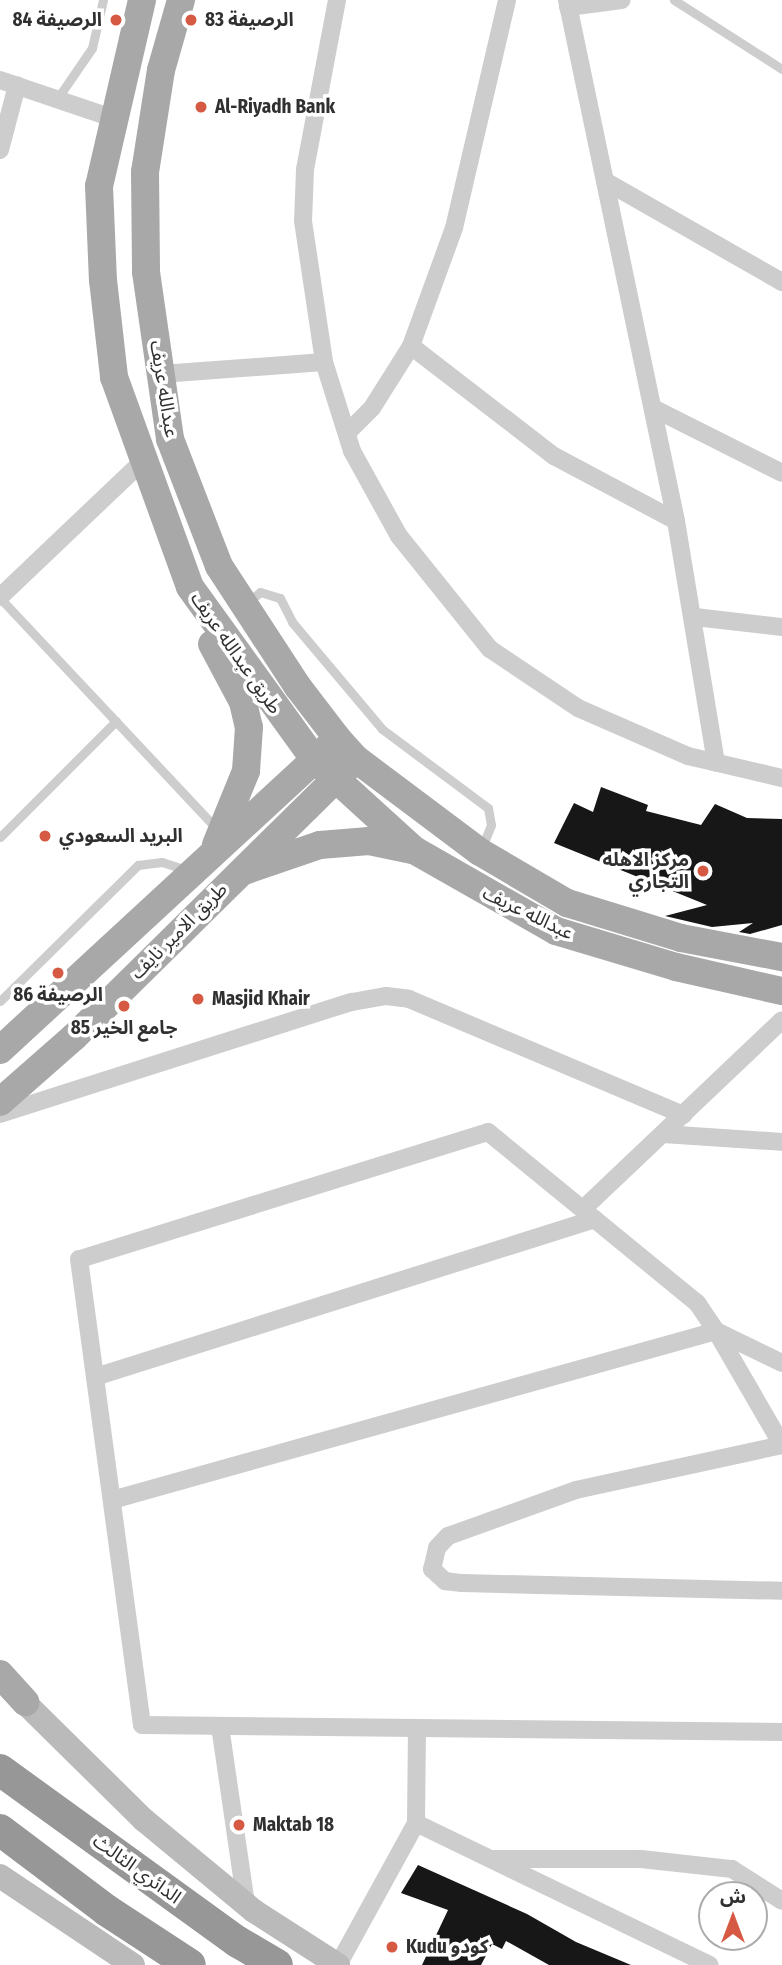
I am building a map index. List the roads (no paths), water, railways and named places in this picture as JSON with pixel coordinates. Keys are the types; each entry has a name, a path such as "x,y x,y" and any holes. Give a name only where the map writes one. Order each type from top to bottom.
{"highway":[{"name":"الدائري الثالث","path":"0,1770 227,1934 277,1965"},
{"path":"0,1830 106,1910 190,1965"}],"main road":[{"name":"عبدالله عريف","path":"142,0 111,118 99,186 103,280 114,377 143,461"},
{"name":"عبدالله عريف","path":"181,0 161,70 145,172 146,272 170,439 219,565 337,738"},
{"name":"طريق عبدالله عريف","path":"143,461 190,587 314,759"},
{"path":"190,587 215,652 243,702 249,727 246,771 209,855"},
{"path":"337,738 356,759"},
{"name":"طريق الامير نايف","path":"0,1050 337,738"},
{"name":"عبدالله عريف","path":"314,759 414,850 556,931 676,967 782,991"},
{"name":"عبدالله عريف","path":"356,759 480,852 567,903 681,938 782,957"},
{"name":"طريق الامير نايف","path":"0,1102 74,1037 235,874 356,759"},
{"path":"235,874 320,845 369,841 414,850"},
{"path":"0,1677 144,1820 246,1905 338,1965"},
{"path":"0,1876 133,1965"}],"street":[{"path":"337,0 305,170 303,221 324,362 347,433 399,536 490,649 578,708 688,756 782,778"},
{"path":"347,433 372,408 411,346 454,229 507,0"},
{"path":"622,0 568,3 695,617 716,763"},
{"path":"0,150 8,83 111,118"},
{"path":"605,181 782,282"},
{"path":"411,346 554,456 676,521"},
{"path":"161,374 324,362"},
{"path":"653,408 782,473"},
{"path":"0,597 143,461"},
{"path":"695,617 782,627"},
{"path":"0,1114 352,1002 386,996 409,999 683,1115"},
{"path":"95,1377 589,1214 663,1133 782,1020"},
{"path":"782,1591 463,1583 445,1581 432,1569 437,1548 449,1536 576,1490 782,1445 697,1303 488,1132 79,1259 142,1725 782,1732"},
{"path":"663,1133 782,1142"},
{"path":"112,1500 716,1331 782,1363"},
{"path":"220,1726 246,1905"},
{"path":"338,1965 416,1823 417,1728"},
{"path":"416,1823 710,1965"},
{"path":"490,1859 641,1859 732,1869 782,1901"}],"lane":[{"path":"57,99 92,48 103,0"},
{"path":"674,0 782,69"},
{"path":"245,605 260,592 280,598 292,622 382,729 488,808 491,825 480,852"},
{"path":"0,597 116,721 209,855 138,865 0,1001"},
{"path":"0,837 116,721"}],"place":[{"name":"الرصيفة 84","path":"116,20"},
{"name":"الرصيفة 83","path":"191,20"},
{"name":"Al-Riyadh Bank","path":"201,107"},
{"name":"البريد السعودي","path":"45,836"},
{"name":"مركز الاهله التجاري","path":"703,871"},
{"name":"الرصيفة 86","path":"58,973"},
{"name":"Masjid Khair","path":"198,999"},
{"name":"جامع الخير 85","path":"124,1006"},
{"name":"Maktab 18","path":"239,1825"},
{"name":"Kudu كودو","path":"392,1947"}]}
